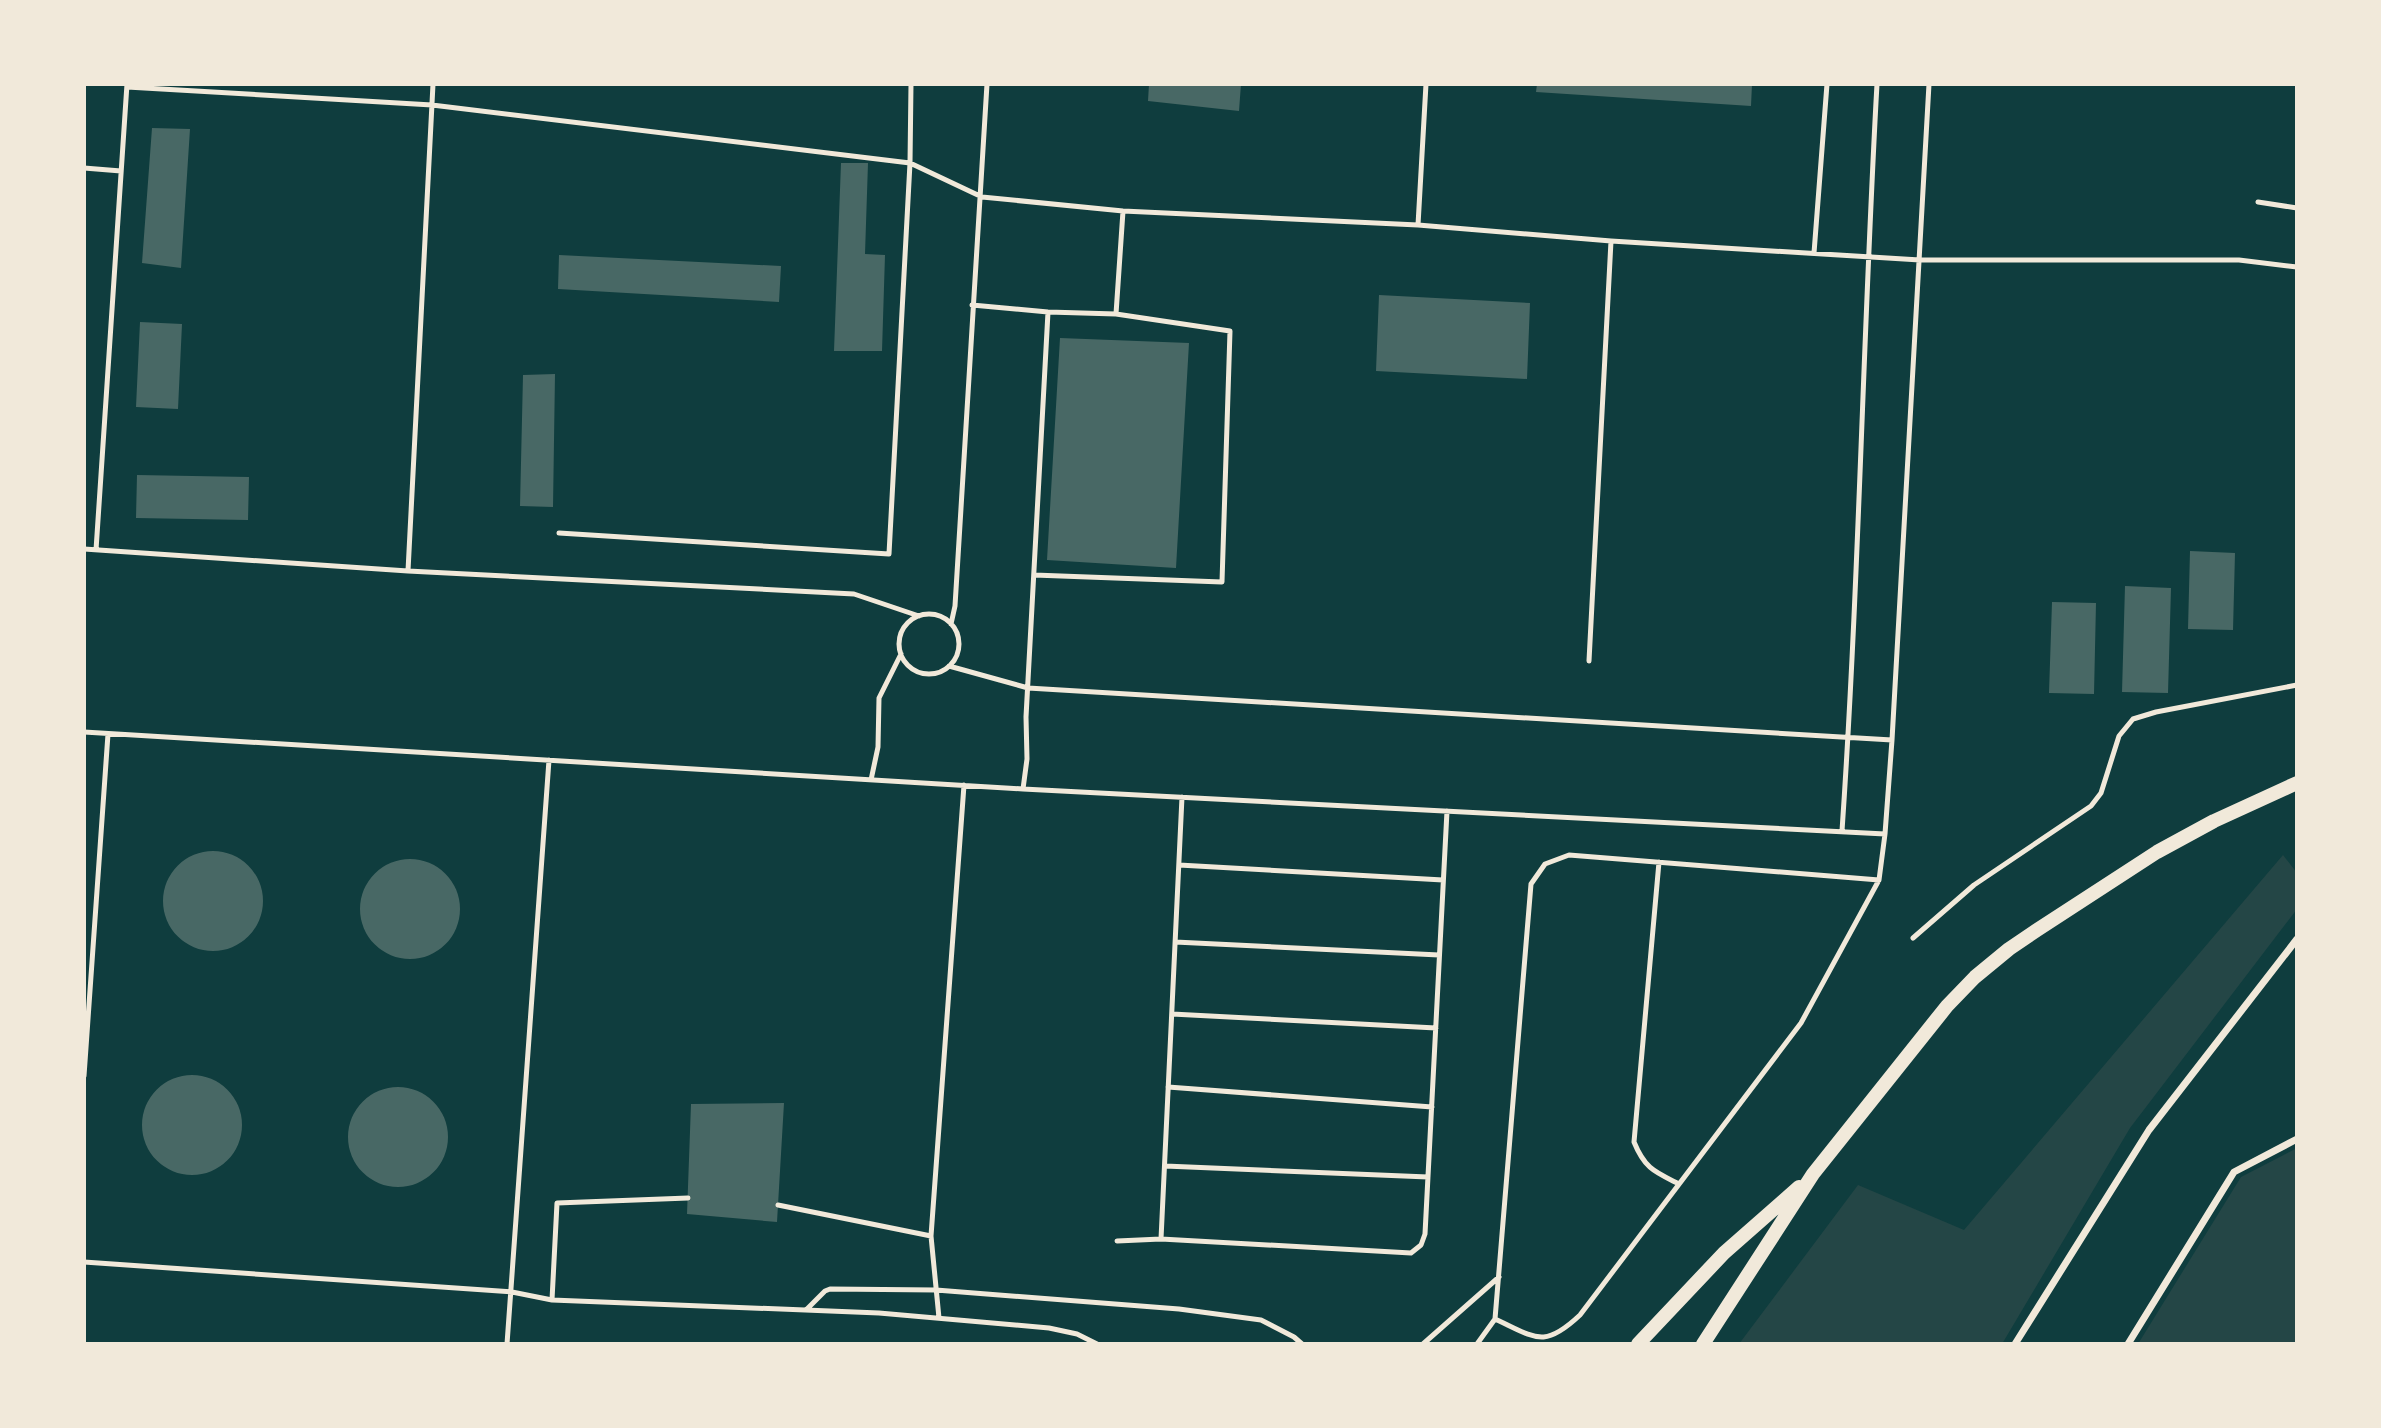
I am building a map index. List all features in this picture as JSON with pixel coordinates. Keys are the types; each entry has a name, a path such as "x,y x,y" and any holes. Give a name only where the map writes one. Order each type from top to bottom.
{"main road":[{"path":"1703,1344 1813,1174 1947,1006 1975,977 2009,949 2101,886 2157,852 2214,821 2297,783"},
{"path":"1638,1344 1724,1253 1813,1174"}],"street":[{"path":"2015,1344 2148,1130 2297,939"},
{"path":"2129,1344 2234,1172 2297,1139"}],"lane":[{"path":"408,571 433,84"},
{"path":"559,533 888,554 910,163 911,84"},
{"path":"951,624 955,606 987,84"},
{"path":"1418,225 1426,84"},
{"path":"1814,253 1827,84"},
{"path":"1842,831 1877,84"},
{"path":"1495,1319 1534,1337 1551,1337 1563,1331 1580,1315 1801,1023 1879,880 1892,740 1929,84"},
{"path":"96,550 127,86 432,105 910,163 982,197 1123,211 1418,225 1611,241 1920,260 2239,260 2297,267"},
{"path":"84,168 121,170"},
{"path":"2258,202 2297,208"},
{"path":"1116,314 1123,211"},
{"path":"1589,661 1611,241"},
{"path":"972,305 1048,312 1116,314 1230,331 1222,582 1034,575"},
{"path":"1023,789 1027,759 1026,717 1048,312"},
{"path":"84,549 408,571 854,594 919,616"},
{"path":"930,614 942,617 951,624 957,634 959,646 956,657 949,666 928,674 916,671 907,664 899,643 902,631 909,622 930,614"},
{"path":"871,780 878,747 879,698 901,654"},
{"path":"949,666 1028,688 1892,740"},
{"path":"1913,938 1974,885 2091,806 2101,793 2119,736 2133,719 2156,712 2297,685"},
{"path":"84,732 1023,789 1885,834"},
{"path":"84,1076 108,734"},
{"path":"508,1344 549,760"},
{"path":"939,1318 931,1236 964,785"},
{"path":"1161,1240 1182,797"},
{"path":"1117,1241 1161,1240 1411,1253 1421,1245 1425,1234 1447,811"},
{"path":"1477,1344 1495,1319 1531,884 1545,864 1569,855 1879,880"},
{"path":"1659,862 1634,1142 1642,1161 1652,1170 1679,1184"},
{"path":"1179,864 1443,880"},
{"path":"1175,942 1439,955"},
{"path":"1172,1014 1436,1028"},
{"path":"1168,1087 1432,1107"},
{"path":"1165,1166 1428,1177"},
{"path":"552,1300 557,1203 688,1198"},
{"path":"778,1205 931,1236"},
{"path":"84,1262 512,1292 552,1300 878,1312 1049,1328 1077,1334 1097,1344"},
{"path":"1423,1344 1499,1277"},
{"path":"806,1310 830,1289 936,1290 1179,1308 1261,1320 1302,1344"}],"shaded area":[{"path":"2283,855 2297,873 2297,909 2130,1128 2002,1344 1739,1344 1858,1185 1964,1230"},
{"path":"2297,1148 2297,1344 2138,1344 2241,1177"}],"building":[{"path":"1149,84 1241,84 1239,111 1148,101"},
{"path":"1537,84 1752,84 1751,106 1536,92"},
{"path":"152,128 190,129 181,268 142,263"},
{"path":"841,163 868,163 865,254 885,255 882,351 834,351"},
{"path":"559,255 781,266 779,302 558,289"},
{"path":"1379,295 1530,303 1527,379 1376,371"},
{"path":"140,322 182,324 178,409 136,407"},
{"path":"1060,338 1189,343 1176,568 1047,560"},
{"path":"555,374 553,507 520,506 523,375"},
{"path":"137,475 249,477 248,520 136,518"},
{"path":"2190,551 2235,553 2233,630 2188,629"},
{"path":"2125,586 2171,588 2168,693 2122,692"},
{"path":"2052,602 2096,603 2094,694 2049,693"},
{"path":"213,851 232,854 249,865 260,882 263,901 260,920 249,937 232,948 213,951 194,948 177,937 166,920 163,901 166,882 177,865 194,854"},
{"path":"410,859 429,862 446,873 457,890 460,909 457,928 446,945 429,956 410,959 391,956 374,945 363,928 360,909 363,890 374,873 391,862"},
{"path":"192,1075 211,1078 228,1089 239,1106 242,1125 239,1144 228,1161 211,1172 192,1175 173,1172 156,1161 145,1144 142,1125 145,1106 156,1089 173,1078"},
{"path":"398,1087 417,1090 434,1101 445,1118 448,1137 445,1156 434,1173 417,1184 398,1187 379,1184 362,1173 351,1156 348,1137 351,1118 362,1101 379,1090"},
{"path":"784,1103 777,1222 687,1214 691,1104"}]}
